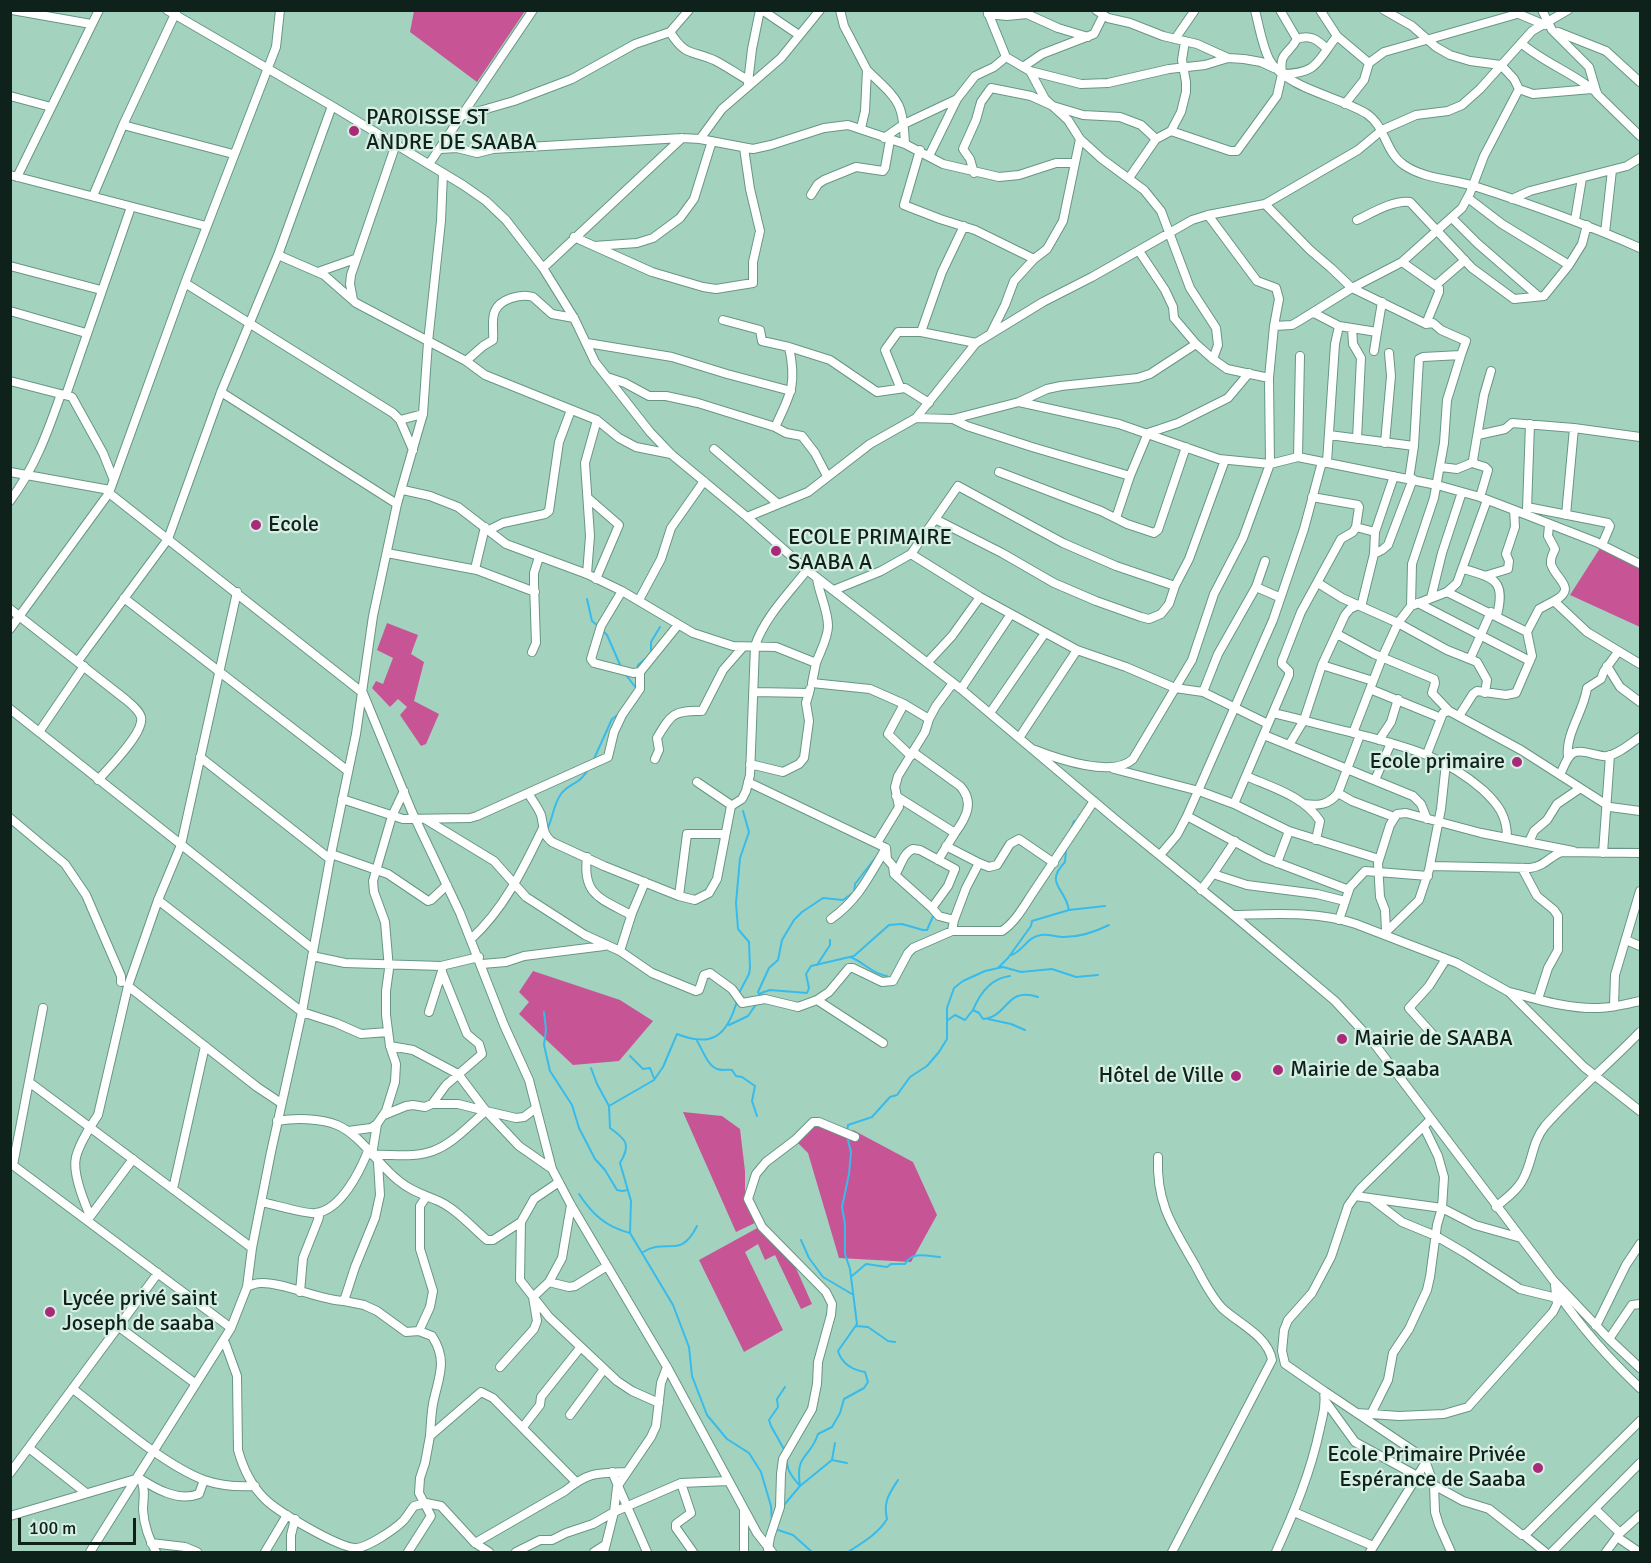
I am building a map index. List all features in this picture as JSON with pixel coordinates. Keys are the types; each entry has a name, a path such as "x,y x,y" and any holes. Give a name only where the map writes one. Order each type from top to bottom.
{"street":[{"path":"12,10 92,24"},
{"path":"99,10 14,176 206,226"},
{"path":"10,629 109,491 206,226 278,40 280,10"},
{"path":"429,164 533,10"},
{"path":"462,116 514,101 564,82 628,47 670,32 689,10"},
{"path":"748,82 761,10 799,35"},
{"path":"700,139 722,109 748,82 781,58 820,10"},
{"path":"840,10 844,26 867,70 892,93 901,108 905,144"},
{"path":"1175,39 1195,10"},
{"path":"1256,10 1268,57 1281,72 1300,74 1311,69 1337,36"},
{"path":"1280,10 1297,39"},
{"path":"1320,10 1337,36 1369,63"},
{"path":"1384,10 1404,20 1436,47 1461,59 1501,65 1514,79 1519,89 1533,94 1595,91"},
{"path":"1542,10 1544,22"},
{"path":"747,517 808,492 870,444 916,418 976,343 990,334 1043,302 1192,220 1265,204 1358,150 1382,130 1416,115 1448,111 1462,105 1544,22 1568,10"},
{"path":"93,196 173,12 396,144 486,201 500,214 543,268 574,318 596,362 650,432 671,454 807,570 961,689 1351,1016 1553,1280 1596,1326 1641,1368"},
{"path":"988,12 1007,16 1022,13 1088,37"},
{"path":"988,12 1006,57 1027,69 1081,84 1108,83 1183,67 1205,65 1228,58 1261,62 1306,87 1368,115 1382,130 1392,153 1403,164 1431,176 1472,186 1575,220 1641,248"},
{"path":"1345,104 1364,80 1369,63 1384,52 1514,12 1544,22 1589,67 1593,73 1595,91"},
{"path":"1027,69 1042,54 1096,32 1100,13 1175,39 1197,44 1228,58"},
{"path":"1552,30 1606,51 1641,82"},
{"path":"670,32 676,42 686,51 713,60 748,82"},
{"path":"1171,131 1230,151 1237,151 1277,96 1282,55 1294,45 1297,39 1305,37 1313,38 1327,49"},
{"path":"1129,178 1156,139 1171,131 1180,112 1186,92 1182,60 1185,41"},
{"path":"1521,44 1595,91 1641,136"},
{"path":"929,156 957,99 975,76 994,67 1006,57"},
{"path":"1027,69 1040,92 1068,120 1080,139 1152,198 1161,211 1192,293 1216,328 1218,345 1213,359"},
{"path":"861,128 865,111 867,70"},
{"path":"974,173 970,159 963,148 989,88 1025,94 1083,115 1120,117 1141,125 1156,139"},
{"path":"1274,326 1292,325 1352,288 1402,262 1452,218 1468,198 1484,156 1519,89"},
{"path":"10,96 51,107"},
{"path":"811,195 818,184 824,180 856,167 883,171 887,139 904,124 957,99"},
{"path":"39,732 124,598 168,539 221,392 278,255 332,106"},
{"path":"123,125 233,154"},
{"path":"440,148 457,148 477,153 493,149 682,138 700,139 744,148 771,146 824,128 848,125 920,150 943,164 974,173 1004,178 1056,163 1075,163"},
{"path":"543,268 682,138"},
{"path":"990,334 1014,281 1034,259 1047,249 1064,221 1080,139"},
{"path":"591,246 638,243 654,238 681,218 694,199 712,141"},
{"path":"353,300 350,280 355,259 396,144"},
{"path":"574,237 652,272 703,287 716,289 753,283 753,262 760,231 750,189 744,148"},
{"path":"920,150 904,205 964,226 1034,259"},
{"path":"1512,199 1530,191 1627,166 1641,158"},
{"path":"1605,233 1612,170"},
{"path":"90,1552 139,1479 224,1340 247,1287 252,1248 277,1121 302,1012 363,693 373,616 397,504 403,490 423,414 441,221 443,173"},
{"path":"1575,220 1582,178"},
{"path":"1468,198 1502,224 1569,265"},
{"path":"1357,220 1382,209 1407,202 1412,204 1477,272 1514,299 1545,295 1569,265 1582,244 1587,225"},
{"path":"1265,204 1310,250 1352,288 1426,324 1433,323 1440,330 1465,340 1448,400 1441,467 1434,498 1412,564 1414,605"},
{"path":"10,501 28,476 63,395 131,207"},
{"path":"1110,767 1124,765 1132,759 1192,660 1210,605 1243,538 1270,464 1269,378 1278,292 1272,285 1260,283 1253,277 1208,215"},
{"path":"1452,218 1538,296"},
{"path":"921,332 942,272 964,226"},
{"path":"1139,251 1161,283 1173,307 1174,318 1196,344 1227,369 1269,378"},
{"path":"278,255 331,279 353,300 466,361 485,375 597,420 619,438 636,447 671,454"},
{"path":"318,272 355,259"},
{"path":"1436,285 1465,260"},
{"path":"1402,262 1439,288 1426,324"},
{"path":"10,266 101,290"},
{"path":"185,283 386,408 400,420 413,450"},
{"path":"466,361 493,340 494,314 497,308 519,296 533,297 555,316 574,318"},
{"path":"1374,351 1382,302"},
{"path":"10,311 86,333"},
{"path":"1314,312 1339,326 1377,332"},
{"path":"723,320 760,330 762,340 830,360 877,392 900,387 907,388 929,404"},
{"path":"1160,855 1177,835 1187,816 1236,708 1273,620 1304,529 1312,497 1325,462 1335,344 1339,326"},
{"path":"1352,328 1353,344 1361,358 1357,439"},
{"path":"900,387 885,348 898,332 921,332 976,343"},
{"path":"586,343 672,357 792,391"},
{"path":"916,418 953,419 1019,402 1047,389 1138,378 1150,374 1196,344"},
{"path":"775,427 792,391 794,370 789,347"},
{"path":"1385,442 1391,376 1389,352"},
{"path":"1374,554 1388,545 1411,479 1419,359 1461,355"},
{"path":"1298,458 1300,356"},
{"path":"1474,462 1484,395 1491,371"},
{"path":"1116,519 1148,433 1178,423 1228,398 1249,373"},
{"path":"606,376 650,396 666,396 698,403 805,438 827,476"},
{"path":"10,381 74,399 114,478"},
{"path":"221,392 397,504"},
{"path":"1019,402 1098,418 1225,460 1270,464 1298,458 1437,485 1514,510 1602,545 1641,564"},
{"path":"487,528 545,514 549,511 559,442 571,410"},
{"path":"400,420 423,414"},
{"path":"953,419 1032,447 1130,477"},
{"path":"587,574 590,536 586,459 597,420"},
{"path":"1479,435 1505,429 1511,423 1641,437"},
{"path":"1527,516 1530,424"},
{"path":"1566,515 1574,428"},
{"path":"1329,435 1414,446"},
{"path":"999,472 1154,533 1158,530 1185,447"},
{"path":"714,449 777,503"},
{"path":"935,519 1054,583 1096,601 1149,619 1161,614 1169,604 1175,586 1189,559 1225,460"},
{"path":"1441,467 1457,470 1474,462"},
{"path":"1304,804 1327,803 1338,792 1371,685 1398,623 1414,605 1447,592 1457,583 1464,569 1483,499 1488,470 1474,462"},
{"path":"10,472 109,491 363,693 404,791 421,819 504,1025 529,1080 552,1169 667,1367 759,1536 770,1551"},
{"path":"1289,745 1304,720 1323,665 1347,611 1359,605 1363,600 1374,554 1375,532 1394,476"},
{"path":"639,600 661,559 671,528 704,481"},
{"path":"834,590 881,571 911,554 958,486 1063,543 1116,566 1175,586"},
{"path":"403,490 430,496 458,507 506,544 587,574 639,600 678,626 723,644 743,647 776,647 816,663"},
{"path":"1431,598 1442,553 1462,492"},
{"path":"1234,804 1290,673 1282,661 1301,612 1340,541 1356,527 1358,506 1312,497"},
{"path":"588,498 619,525 596,579"},
{"path":"1527,507 1609,524 1602,545"},
{"path":"1464,569 1488,575 1508,569 1509,561 1506,554 1515,527 1514,510"},
{"path":"1459,716 1473,694 1478,691 1513,695 1518,689 1532,653 1527,632 1539,609 1563,595 1565,591 1565,586 1552,566 1551,560 1555,549 1548,536 1548,525"},
{"path":"1356,527 1375,532"},
{"path":"475,569 487,528"},
{"path":"387,553 475,569 535,592"},
{"path":"911,554 980,597 1077,650 1126,667 1175,688 1203,692 1268,724"},
{"path":"532,652 536,643 534,573 539,557"},
{"path":"1203,692 1218,654 1256,587 1265,561"},
{"path":"528,793 540,814 542,830 552,842 679,896 695,900 709,893 720,870 731,805 742,799 748,782 754,692 754,646 771,617 807,570"},
{"path":"1470,659 1479,636 1494,614 1500,593 1495,582 1488,575"},
{"path":"750,764 783,772 799,764 804,758 809,721 807,703 816,663 828,626 826,611 818,592 817,578"},
{"path":"1318,583 1336,595 1479,664 1486,677 1485,693"},
{"path":"1256,587 1280,597"},
{"path":"622,591 601,626 591,659 598,665 633,673 640,672"},
{"path":"89,1218 76,1158 89,1128 99,1115 125,984 181,845 237,592"},
{"path":"1447,592 1527,632"},
{"path":"927,663 958,629 980,597"},
{"path":"124,598 348,771"},
{"path":"1554,601 1580,627 1641,664"},
{"path":"1414,605 1530,661"},
{"path":"10,609 139,713 142,722 130,743 98,780"},
{"path":"961,689 1011,614"},
{"path":"342,799 392,816 421,819 470,818 608,756 614,732 622,715 640,689 640,672 678,626"},
{"path":"990,713 1045,633"},
{"path":"1336,634 1382,658 1434,679 1432,693 1449,711 1521,750 1579,789 1618,809 1640,811 1641,805"},
{"path":"655,759 659,750 657,738 672,716 679,712 702,711 723,670 743,647"},
{"path":"1019,738 1077,650"},
{"path":"1560,775 1568,757 1569,743 1586,698 1587,688 1601,679 1607,666 1618,652"},
{"path":"1323,665 1442,718"},
{"path":"1607,666 1620,687 1641,702"},
{"path":"812,682 870,689 930,719"},
{"path":"877,843 899,807 895,787 898,776 925,732 936,706 953,683"},
{"path":"754,692 809,693"},
{"path":"1379,740 1391,722 1398,699"},
{"path":"904,704 888,734 912,754 955,782 964,791 968,813 938,860"},
{"path":"10,709 313,953 345,963 387,963 441,969 480,961 506,962 524,956 605,945"},
{"path":"1428,754 1443,713 1449,711"},
{"path":"1273,713 1391,743 1428,754 1446,763 1463,774 1495,802 1503,813 1508,837"},
{"path":"1264,735 1375,780 1417,800 1427,819"},
{"path":"1568,757 1580,751 1610,756 1641,737"},
{"path":"1375,780 1391,743"},
{"path":"1030,747 1070,761 1110,767 1199,791 1234,804 1289,831 1379,859"},
{"path":"1603,853 1610,756"},
{"path":"200,757 331,857 388,874 428,901 447,885"},
{"path":"1384,933 1419,900 1428,876 1446,763"},
{"path":"1246,776 1304,804 1320,821 1316,840"},
{"path":"697,782 731,805"},
{"path":"748,782 886,848"},
{"path":"1529,842 1534,831 1547,820 1557,804 1579,789"},
{"path":"348,1131 371,1128 377,1124 384,1116 394,1089 396,1064 388,1032 386,1001 389,973 385,922 374,892 373,881 392,816 404,791"},
{"path":"1338,792 1352,801 1394,817"},
{"path":"896,796 955,833"},
{"path":"421,819 487,855 526,897 605,945 620,951 652,973 692,990 699,990 707,973 714,975 732,989 742,1003 765,999 798,1007 817,1000 829,992 849,968 882,982 893,981 913,948 952,931 1004,930 1018,915 1094,801"},
{"path":"1384,933 1386,910 1380,897 1377,872 1379,859 1394,817 1401,813 1481,833 1573,852"},
{"path":"1187,816 1264,858 1349,890"},
{"path":"10,818 58,855 69,868 86,895 125,984 257,1087 281,1103"},
{"path":"471,939 514,886 542,830"},
{"path":"1277,863 1289,831"},
{"path":"679,896 687,834 725,834"},
{"path":"946,846 989,867 997,865 1010,844 1019,839 1053,863"},
{"path":"1202,890 1235,842"},
{"path":"886,848 887,859 893,866 895,875 939,915 954,920"},
{"path":"831,919 855,898 886,848"},
{"path":"895,875 907,852 913,849 920,850 955,869 948,886 932,909"},
{"path":"1430,866 1522,868 1541,866 1557,853 1641,853"},
{"path":"586,857 585,867 591,890 599,898 631,915"},
{"path":"952,931 966,888 979,863"},
{"path":"1522,868 1537,896 1558,916 1557,950 1548,968 1538,999"},
{"path":"1339,920 1349,890 1362,873 1367,871 1428,876"},
{"path":"1213,873 1247,885 1345,900"},
{"path":"620,951 631,915 645,882"},
{"path":"1614,1006 1615,975 1641,891"},
{"path":"158,900 302,1012 361,1034 388,1032"},
{"path":"1233,915 1284,914 1339,920 1384,933 1466,967 1509,992 1594,1076 1641,1111"},
{"path":"1626,940 1641,946"},
{"path":"1434,1036 1409,1008 1429,986 1446,959"},
{"path":"429,1012 441,969"},
{"path":"432,1104 446,1085 483,1054 482,1049 466,1034 441,969"},
{"path":"1509,992 1589,1008 1641,1001"},
{"path":"817,1000 884,1043"},
{"path":"43,1008 12,1164 89,1218 231,1328"},
{"path":"1496,1207 1518,1188 1533,1146 1546,1126 1641,1032"},
{"path":"173,1189 205,1046"},
{"path":"390,1046 413,1050 458,1074 486,1111 519,1146 552,1169"},
{"path":"29,1083 252,1248"},
{"path":"384,1116 413,1105 424,1107 432,1104 458,1104 516,1118 524,1117 536,1108"},
{"path":"370,1153 410,1155 435,1150 454,1139 486,1111"},
{"path":"1431,1119 1355,1196 1348,1206 1331,1257 1312,1293 1288,1320 1284,1330 1282,1351 1285,1364 1422,1456 1434,1485 1435,1512 1451,1552"},
{"path":"277,1121 314,1120 337,1125 348,1131 402,1183 426,1197 437,1200 487,1240 493,1240 521,1222"},
{"path":"770,1551 770,1537 780,1507 783,1459 812,1409 818,1362 830,1326 832,1304 826,1292 762,1227 748,1199 756,1174 766,1162 795,1140 813,1122 819,1122 855,1137"},
{"path":"315,1214 332,1207 357,1174 370,1153 377,1124"},
{"path":"1371,1414 1388,1380 1394,1353 1409,1329 1427,1290 1442,1208 1444,1177 1438,1156 1424,1127"},
{"path":"1158,1157 1157,1182 1165,1209 1179,1241 1209,1292 1224,1309 1267,1344 1272,1360 1172,1552"},
{"path":"89,1218 133,1159"},
{"path":"344,1301 375,1218 380,1195 378,1162"},
{"path":"559,1182 534,1199 521,1222 518,1272 520,1280 549,1317 580,1348 632,1391 659,1403"},
{"path":"1355,1196 1442,1208 1475,1225 1521,1238"},
{"path":"419,1330 430,1307 434,1291 420,1249 420,1206 426,1197"},
{"path":"1372,1199 1407,1225 1436,1236 1483,1263 1520,1289 1557,1295"},
{"path":"261,1202 319,1216 303,1258 300,1292"},
{"path":"533,1297 549,1282 562,1258 571,1205"},
{"path":"1596,1326 1626,1265 1641,1244"},
{"path":"549,1282 569,1287 575,1286 607,1266"},
{"path":"10,1473 158,1273"},
{"path":"1553,1280 1557,1295 1573,1315 1641,1388"},
{"path":"247,1287 261,1283 329,1300 364,1305 377,1311 406,1332 419,1330 432,1336 441,1356 440,1380 434,1401 419,1492 431,1516 408,1552"},
{"path":"1357,1413 1399,1416 1444,1414 1467,1407 1553,1312 1557,1295"},
{"path":"500,1367 534,1329 537,1321 533,1297"},
{"path":"1609,1339 1632,1305 1641,1304"},
{"path":"118,1327 196,1384"},
{"path":"224,1340 237,1376 238,1450 241,1461 264,1498 287,1515 337,1544 359,1550 394,1529 414,1506 424,1503 441,1506 475,1543 489,1552"},
{"path":"523,1427 540,1405 542,1397 580,1348"},
{"path":"594,1552 604,1549 614,1512 617,1487 656,1426 661,1383 667,1367"},
{"path":"570,1415 604,1369"},
{"path":"73,1389 155,1451 204,1480 234,1487 255,1486"},
{"path":"1276,1552 1294,1512 1313,1459 1326,1402 1324,1391"},
{"path":"430,1436 481,1392 493,1398 576,1482"},
{"path":"1326,1402 1355,1442 1463,1501 1489,1509 1524,1535 1536,1550 1545,1552"},
{"path":"1524,1535 1639,1424"},
{"path":"29,1448 86,1493"},
{"path":"1294,1512 1371,1549 1426,1462"},
{"path":"1552,1552 1641,1463"},
{"path":"475,1543 565,1491 576,1482 597,1472 626,1472"},
{"path":"612,1472 648,1552"},
{"path":"10,1516 139,1479 164,1492 192,1497 199,1494 204,1480"},
{"path":"139,1479 144,1488 145,1526 156,1552"},
{"path":"516,1552 540,1540 552,1540 593,1524 614,1512 681,1483 728,1481"},
{"path":"681,1483 691,1513 676,1524 676,1528 693,1552"},
{"path":"744,1509 744,1552"},
{"path":"1595,1509 1619,1535 1639,1552"},
{"path":"265,1552 287,1515"},
{"path":"1606,1552 1619,1535 1641,1515"},
{"path":"291,1552 291,1535 295,1520"},
{"path":"151,1543 185,1547 197,1552"}],"shaded area":[{"path":"414,10 525,11 477,82 410,32"},
{"path":"1602,545 1640,564 1640,627 1570,595"},
{"path":"387,623 418,635 411,654 424,662 414,701 439,714 426,744 421,746 400,715 407,707 398,699 390,707 372,688 376,681 383,684 393,658 377,650"},
{"path":"533,971 620,1000 653,1021 619,1061 573,1065 519,1014 529,1002 519,992"},
{"path":"683,1112 722,1116 740,1129 745,1171 745,1197 757,1222 736,1232"},
{"path":"815,1119 851,1136 853,1130 913,1162 937,1215 911,1262 839,1258 808,1153 795,1140"},
{"path":"761,1226 791,1257 812,1304 801,1309 775,1255 765,1260 758,1244 745,1252 783,1330 744,1352 699,1260"}],"waterway":[{"path":"587,599 592,621 598,626"},
{"path":"637,670 638,665 651,654 651,642 660,627"},
{"path":"602,630 607,635 621,667"},
{"path":"626,675 636,688"},
{"path":"593,761 612,719 619,714"},
{"path":"547,830 561,794 582,778 589,768"},
{"path":"739,993 750,968 749,942 738,929 736,903 740,858 749,832 743,811"},
{"path":"1069,835 1074,821"},
{"path":"998,968 1008,958 1031,926 1032,921 1069,910 1056,881 1059,869 1065,862 1066,849"},
{"path":"760,996 758,992 769,968 778,960 782,940 794,920 823,898 843,900 854,892 855,884 876,857"},
{"path":"1069,910 1105,906"},
{"path":"759,998 761,993 770,990 807,993 809,988 806,974 811,966 854,956 889,925 902,924 927,930 934,914"},
{"path":"1011,955 1036,936 1076,936 1109,925"},
{"path":"817,965 830,945 830,940"},
{"path":"850,957 877,973 887,976"},
{"path":"847,1131 848,1125 872,1117 890,1097 897,1095 910,1077 927,1066 939,1052 947,1039 947,1008 954,988 963,981 985,971 1003,967 1021,972 1052,969 1076,977 1098,975"},
{"path":"973,1010 987,987 1010,976"},
{"path":"948,1020 955,1015 965,1020 973,1010 983,1019 991,1017 1019,996 1038,997"},
{"path":"737,1001 728,1023 716,1036 700,1040 677,1034 663,1067 654,1080 609,1106 610,1128 626,1143 620,1163 631,1201 630,1233 673,1305 689,1347 692,1376 707,1415 727,1439 749,1453 761,1472 771,1506 772,1522"},
{"path":"729,1025 748,1016 757,1003"},
{"path":"544,1012 546,1030 544,1045 550,1071 572,1105 579,1128 595,1159 617,1190 628,1190"},
{"path":"988,1019 1025,1030"},
{"path":"697,1041 714,1067 719,1070 732,1070 736,1076 742,1077 755,1086 752,1101 757,1116"},
{"path":"630,1056 643,1069 650,1068 654,1078"},
{"path":"591,1068 609,1106"},
{"path":"784,1505 800,1486 801,1462 818,1434 832,1427 840,1413 844,1399 864,1388 868,1382 865,1372 848,1366 838,1351 857,1324 850,1269 845,1254 845,1224 842,1207 851,1152 847,1136"},
{"path":"579,1194 600,1219 630,1233"},
{"path":"643,1252 660,1246 679,1245 691,1236 697,1226"},
{"path":"801,1240 809,1258 823,1277 852,1294"},
{"path":"852,1276 866,1264 887,1267 891,1264 905,1264 916,1256 940,1257"},
{"path":"856,1326 868,1327 888,1341 895,1342"},
{"path":"785,1387 777,1399 778,1407 769,1420 785,1451"},
{"path":"832,1460 835,1443"},
{"path":"787,1460 789,1471 800,1486 832,1460 847,1463"},
{"path":"848,1552 869,1538 887,1519 888,1498 898,1480"},
{"path":"775,1529 793,1535 812,1552"}],"place":[{"name":"PAROISSE ST ANDRE DE SAABA","path":"354,131"},
{"name":"Ecole","path":"256,525"},
{"name":"ECOLE PRIMAIRE SAABA A","path":"776,551"},
{"name":"Ecole primaire","path":"1517,762"},
{"name":"Mairie de SAABA","path":"1342,1039"},
{"name":"Mairie de Saaba","path":"1278,1070"},
{"name":"Hôtel de Ville","path":"1236,1076"},
{"name":"Lycée privé saint Joseph de saaba","path":"50,1312"},
{"name":"Ecole Primaire Privée Espérance de Saaba","path":"1538,1468"}]}
